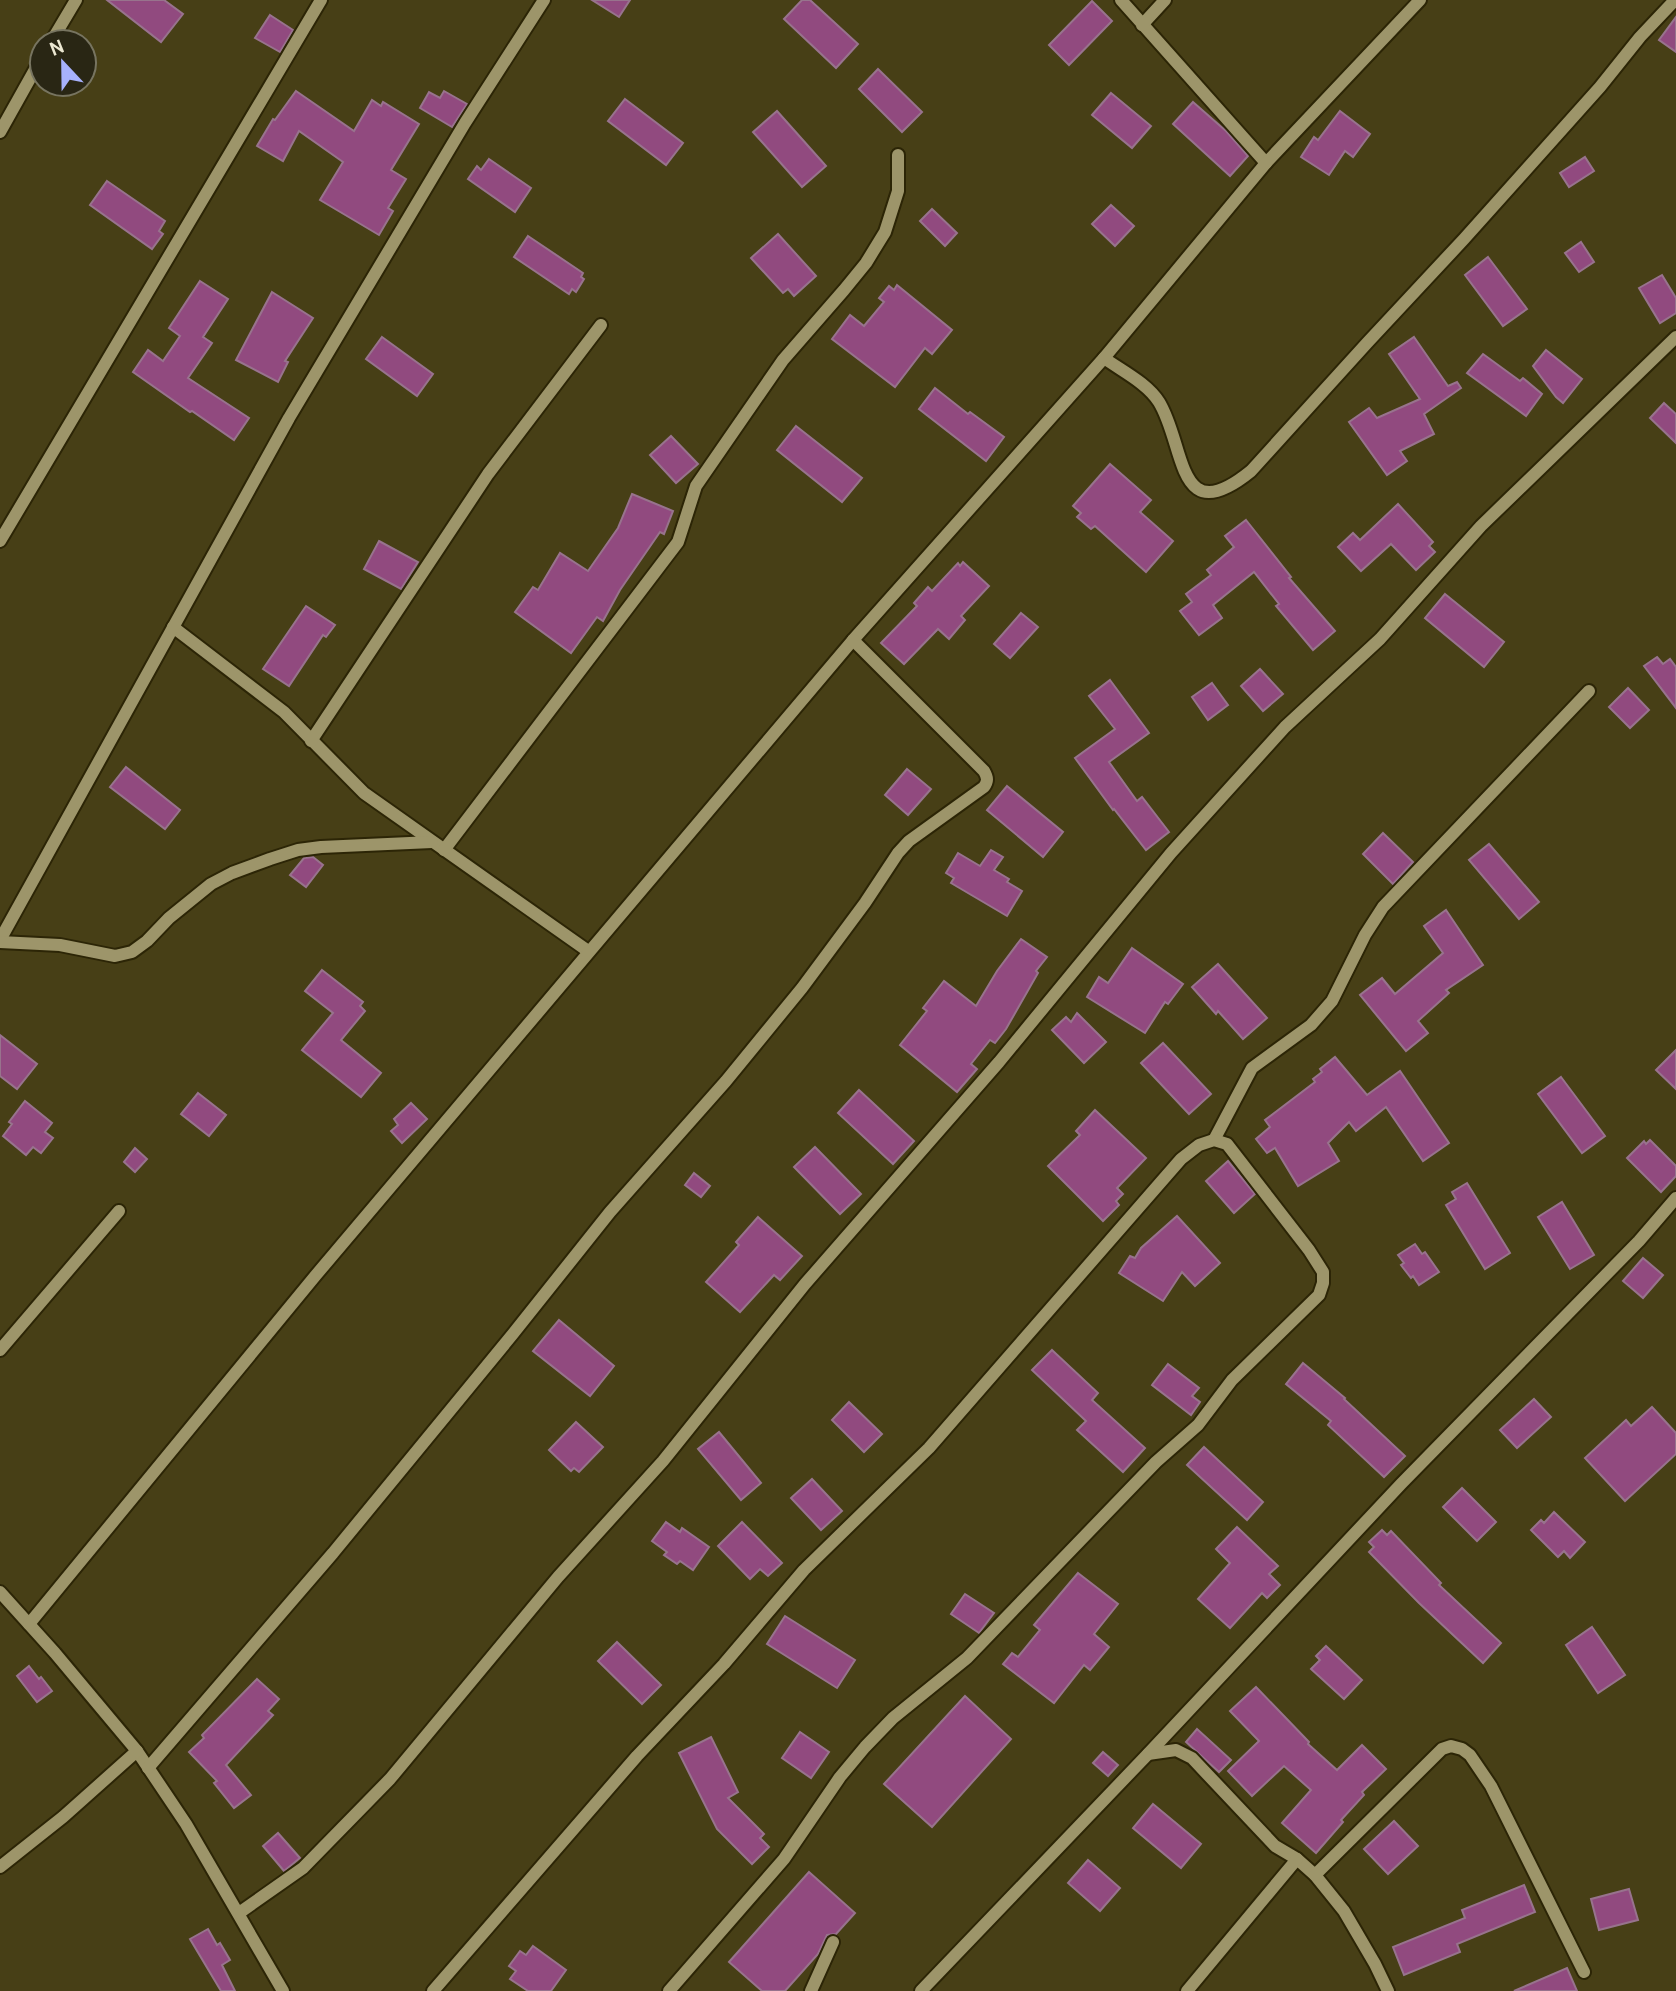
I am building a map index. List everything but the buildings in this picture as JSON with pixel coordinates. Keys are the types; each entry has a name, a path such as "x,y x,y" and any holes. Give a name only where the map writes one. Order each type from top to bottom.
{"street":[{"path":"59,28 76,0"},
{"path":"0,541 321,0"},
{"path":"432,842 321,847 298,850 270,859 211,884 169,918 148,941 132,952 115,956 60,945 0,941 289,418 465,123 544,0"},
{"path":"1121,0 1266,163"},
{"path":"1142,25 1165,0"},
{"path":"29,1624 316,1275 853,640 1104,358 1266,163 1420,0"},
{"path":"1104,358 1147,389 1159,402 1191,483 1201,491 1216,492 1235,484 1251,471 1464,239 1675,0"},
{"path":"0,132 28,82"},
{"path":"444,850 678,542 696,486 783,360 866,263 886,232 898,191 898,155"},
{"path":"312,741 488,474 601,325"},
{"path":"239,1913 303,1868 390,1779 558,1577 663,1461 805,1284 999,1062 1171,853 1285,727 1380,639 1481,526 1676,337"},
{"path":"173,627 284,712 363,793 588,951"},
{"path":"148,1768 333,1553 610,1212 726,1081 802,988 908,841 984,787 987,776 984,771 853,640"},
{"path":"1214,1140 1252,1068 1305,1031 1332,1001 1365,935 1383,907 1589,691"},
{"path":"433,1991 638,1756 724,1664 804,1570 929,1448 1181,1159 1199,1145 1214,1140 1227,1144 1323,1272 1319,1295 1231,1380 1198,1425 1156,1462 967,1658 893,1718 865,1746 840,1777 784,1860 669,1991"},
{"path":"921,1991 1401,1484 1639,1241 1676,1198"},
{"path":"0,1350 119,1211"},
{"path":"0,1592 136,1751 186,1824 283,1991"},
{"path":"1315,1875 1442,1749 1451,1746 1462,1749 1470,1755 1491,1786 1584,1972"},
{"path":"1148,1754 1177,1750 1192,1758 1275,1846 1297,1858 1315,1875 1344,1911 1388,1991"},
{"path":"0,1867 63,1817 136,1751"},
{"path":"1187,1991 1297,1858"},
{"path":"811,1991 833,1942"}]}
